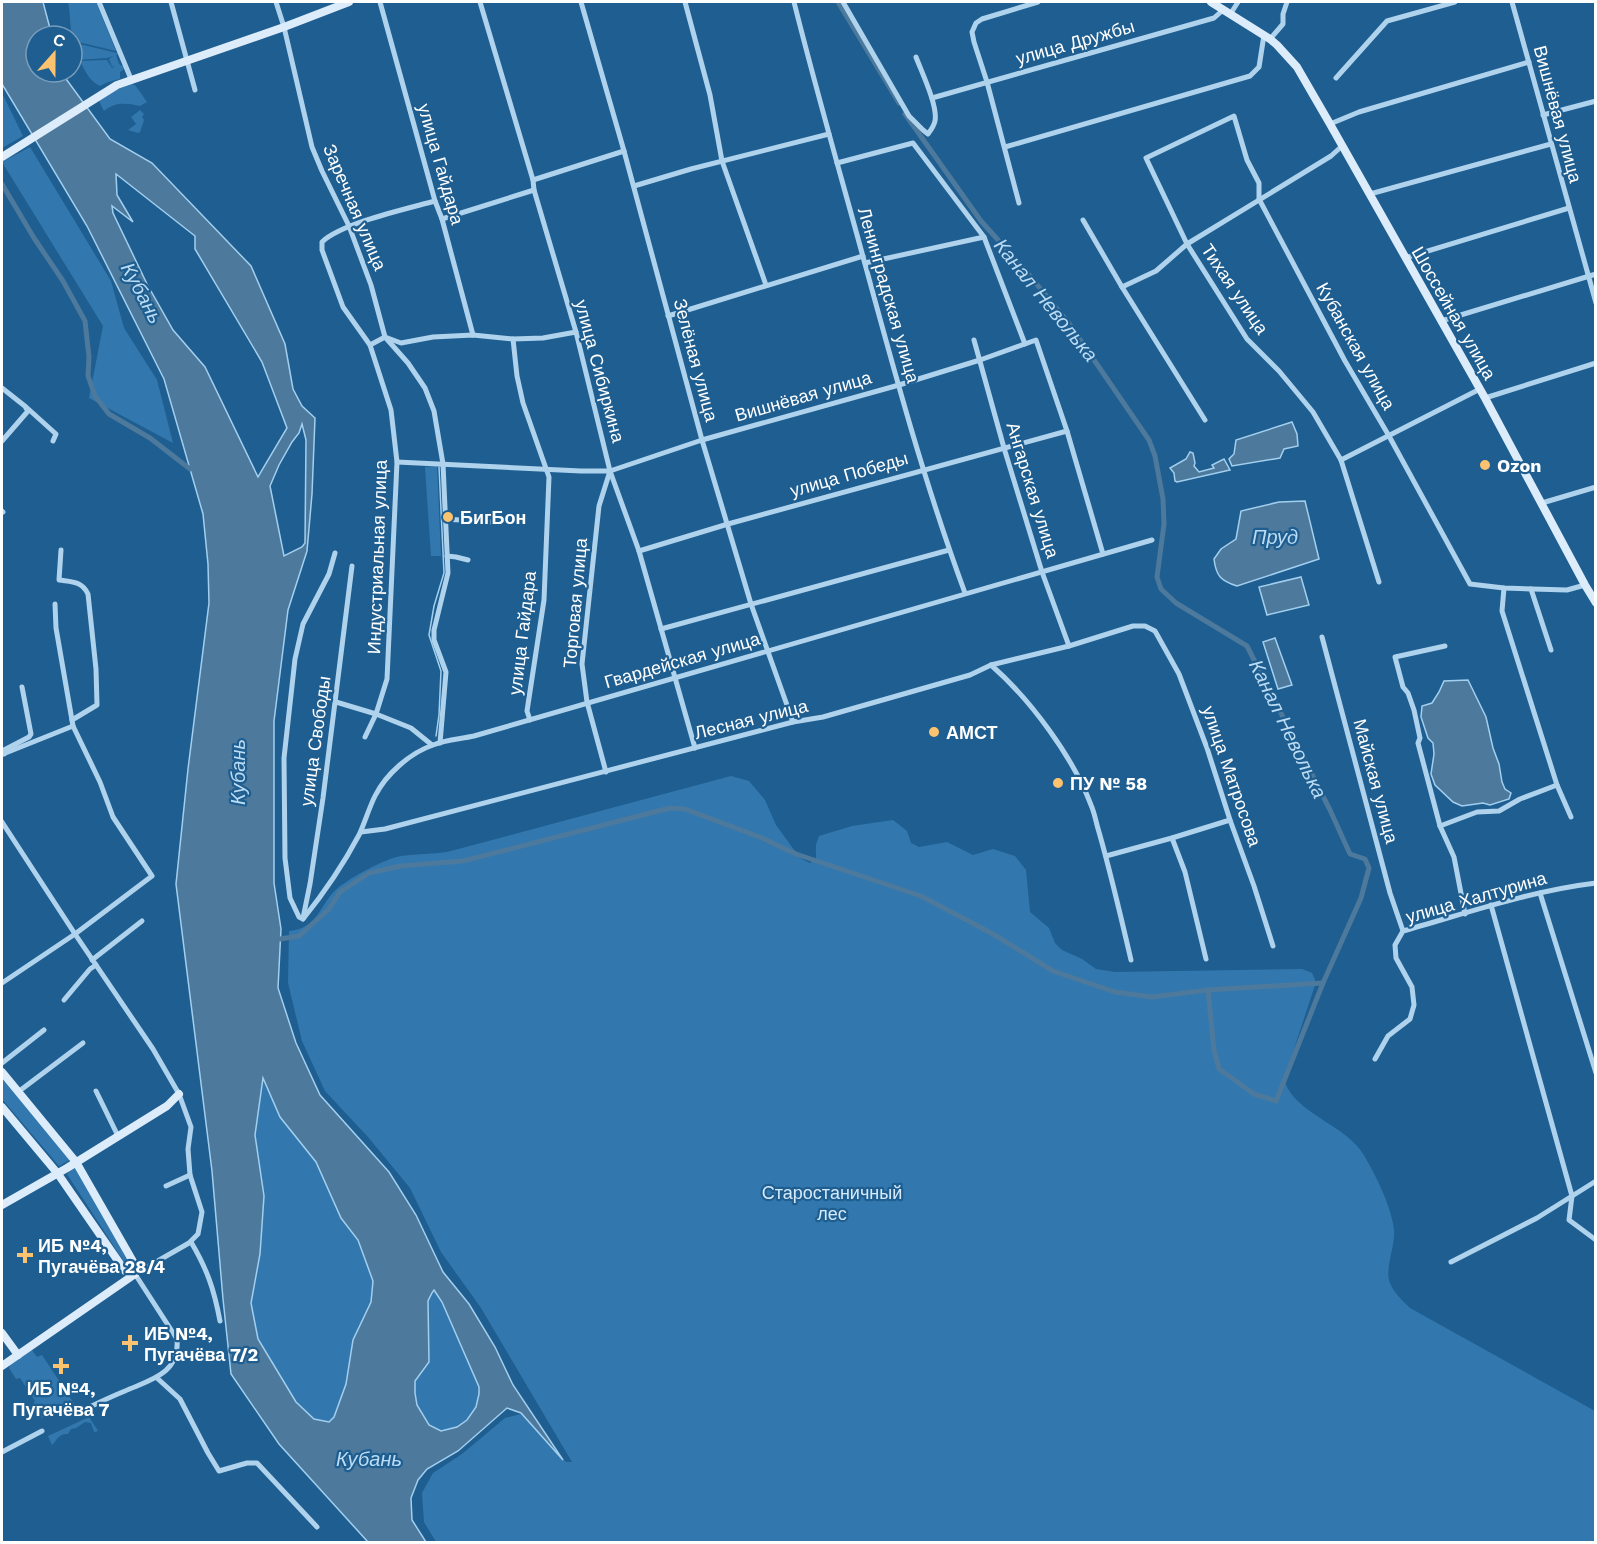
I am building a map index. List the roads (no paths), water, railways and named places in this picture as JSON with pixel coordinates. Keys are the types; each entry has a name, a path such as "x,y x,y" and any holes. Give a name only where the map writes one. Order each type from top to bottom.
{"main road":[{"path":"2,157 117,85 349,2"},
{"name":"Шоссейная улица","path":"1211,2 1267,37 1297,67 1480,389 1596,603"},
{"path":"2,1072 76,1162 136,1270 135,1275 2,1366"},
{"path":"2,1205 167,1106 179,1094"},
{"path":"2,1107 57,1174 125,1271 135,1275"},
{"path":"2,1333 18,1355"}],"street":[{"path":"99,2 131,79"},
{"path":"171,2 195,90"},
{"name":"Заречная улица","path":"276,2 312,147 349,226 371,285 385,337 408,363 425,388 434,411 443,464 448,573 434,630 434,640 446,672 440,743"},
{"name":"улица Гайдара","path":"380,2 473,335"},
{"name":"улица Сибиркина","path":"480,2 576,332 610,471 639,551 694,748"},
{"name":"Зелёная улица","path":"581,2 634,186 702,440 751,603 793,722"},
{"path":"685,2 710,95 722,161 766,285"},
{"name":"Ленинградская улица","path":"794,2 923,469 965,593"},
{"path":"843,2 909,116 928,134 936,120 932,98 916,57"},
{"path":"1019,203 972,32 976,23 982,19 1038,2"},
{"path":"1005,147 1250,76 1259,67 1267,37 1283,24 1287,2"},
{"path":"1336,78 1387,21 1455,2"},
{"name":"Вишнёвая улица","path":"1512,2 1596,303"},
{"path":"1226,12 1238,3"},
{"name":"улица Дружбы","path":"932,98 1214,18 1226,12"},
{"path":"1330,123 1359,112 1529,62"},
{"path":"1543,115 1596,101"},
{"name":"Кубанская улица","path":"1234,116 1247,160 1259,183 1259,199 1345,361 1470,584 1504,588"},
{"name":"Тихая улица","path":"1234,116 1146,158 1186,244 1247,339 1279,371 1312,412 1341,460 1379,582"},
{"path":"634,186 829,134"},
{"path":"837,163 913,143 984,237 1024,344"},
{"path":"1370,194 1551,144"},
{"path":"1122,287 1156,271 1186,244 1331,156 1342,146"},
{"path":"533,180 624,151"},
{"path":"442,219 534,190"},
{"path":"349,226 435,201"},
{"path":"1405,258 1569,208"},
{"path":"1083,220 1205,420"},
{"name":"Индустриальная улица","path":"349,226 326,238 322,242 322,250 343,307 370,345 391,410 397,462 387,679 376,714 365,737"},
{"path":"865,263 984,237"},
{"path":"668,316 863,256"},
{"path":"1441,321 1596,274"},
{"path":"370,345 385,337 401,343 433,337 473,335 513,339 543,338 576,332"},
{"name":"улица Гайдара","path":"513,339 523,403 549,477 544,600 527,711 530,720"},
{"name":"Ангарская улица","path":"974,340 1042,572 1069,646"},
{"name":"Вишнёвая улица","path":"397,462 610,471 702,440 899,385 1036,340 1067,430"},
{"path":"1485,398 1596,363"},
{"path":"2,388 56,434 52,441"},
{"path":"1341,460 1480,389"},
{"path":"2,441 27,411 26,407"},
{"path":"1067,430 1103,554"},
{"name":"улица Победы","path":"639,551 1067,430"},
{"name":"Торговая улица","path":"606,772 587,702 582,673 582,654 599,506 610,471"},
{"path":"1542,503 1596,487"},
{"path":"444,519 493,522"},
{"name":"Гвардейская улица","path":"303,919 342,867 384,781 400,765 432,745 474,736 1152,540"},
{"path":"3,754 73,723 97,705 96,669 88,594 84,586 59,580 61,550"},
{"path":"661,629 949,550"},
{"path":"303,919 299,917 290,898 285,858 284,758 295,659 303,624 329,574 335,553"},
{"path":"447,556 468,560"},
{"name":"улица Свободы","path":"303,919 336,702 352,566"},
{"path":"1571,817 1557,785 1502,611 1504,588 1567,590 1585,585"},
{"path":"1531,589 1551,650"},
{"path":"2,983 75,934 152,876 113,818 100,782 73,723 56,628 55,604"},
{"name":"Лесная улица","path":"361,831 385,829 793,722 823,717 970,675 991,665 1069,646 1133,626 1145,626"},
{"name":"улица Матросова","path":"1145,626 1155,632 1179,674 1207,748 1273,946"},
{"name":"Майская улица","path":"1322,637 1390,893 1404,931"},
{"path":"1445,646 1395,657 1403,687 1408,693 1414,710 1420,738 1418,743 1440,826 1454,857 1465,914"},
{"path":"991,665 1010,682 1038,715 1066,756 1092,806 1131,960"},
{"path":"3,754 4,750 31,734 22,687"},
{"path":"336,702 411,728 432,745"},
{"path":"1440,826 1478,812 1499,811 1557,785"},
{"path":"1106,856 1230,820"},
{"path":"2,822 153,1049 179,1094 191,1127 188,1149 190,1175 202,1212 198,1233 191,1242 135,1275 177,1339 178,1348 168,1368 157,1378 81,1411"},
{"path":"1172,838 1185,872 1206,959"},
{"name":"улица Халтурина","path":"1375,1059 1388,1036 1410,1020 1414,1005 1412,987 1396,958 1395,945 1404,931 1540,893 1595,885"},
{"path":"1540,893 1596,1073"},
{"path":"1491,905 1572,1196 1569,1220 1596,1240"},
{"path":"64,1000 94,962 142,921"},
{"path":"2,1063 44,1030"},
{"path":"18,1092 83,1043"},
{"path":"96,1091 118,1136"},
{"path":"166,1186 190,1175"},
{"path":"1451,1262 1537,1218 1596,1181"},
{"path":"191,1242 204,1264 213,1288 220,1321"},
{"path":"157,1378 180,1399 219,1471 248,1463 257,1463 317,1527"},
{"path":"2,1452 42,1431"}],"water":[{"name":"Кубань","path":"2,2 43,2 49,24 24,24 24,84 70,84 110,139 152,163 251,266 285,344 293,389 302,406 315,418 307,551 288,610 274,721 274,883 281,929 278,988 296,1043 320,1095 389,1172 416,1215 443,1272 469,1304 495,1347 513,1385 563,1460 521,1413 507,1408 458,1451 427,1469 418,1480 411,1498 412,1520 426,1542 368,1542 279,1444 231,1374 212,1171 176,884 209,603 203,514 164,379 87,226 2,84","holes":["116,174 195,236 195,249 262,362 287,428 258,477 205,367 173,330 147,284 113,213 112,206 133,222 117,195","302,424 306,440 305,543 302,547 284,556 270,486","263,1078 280,1117 316,1162 341,1218 358,1240 373,1281 371,1302 353,1340 346,1384 334,1417 329,1422 314,1419 296,1402 258,1339 251,1303 260,1254 264,1196 255,1135","434,1290 442,1302 479,1387 476,1407 467,1420 457,1427 441,1431 429,1425 417,1405 415,1393 415,1381 429,1362 428,1301"]},
{"path":"1292,422 1297,434 1298,446 1284,449 1280,458 1232,466 1229,459 1234,454 1236,440"},
{"path":"1190,452 1193,453 1194,466 1199,472 1214,468 1212,465 1224,459 1230,470 1177,482 1170,468 1186,459"},
{"name":"Пруд","path":"1305,501 1319,559 1237,586 1220,577 1214,559 1221,549 1236,539 1241,511 1279,502"},
{"path":"1301,577 1309,605 1267,615 1259,587"},
{"path":"1275,638 1292,685 1278,689 1263,642"},
{"path":"1468,680 1486,717 1502,782 1505,789 1511,793 1509,799 1490,805 1483,803 1462,806 1453,802 1435,785 1431,774 1433,743 1428,738 1421,717 1422,706 1432,703 1444,681"}],"waterway":[{"name":"Канал Неволька","path":"838,2 899,103"},
{"name":"Канал Неволька","path":"905,114 981,221 1068,322 1149,440 1155,456 1163,499 1164,524 1157,577 1161,589 1176,603 1247,646 1350,854 1365,859 1369,868 1361,898 1323,983 1276,1101 1254,1094 1219,1069 1214,1050 1208,990"},
{"path":"2,184 63,281 85,321 89,357 88,376 95,396 109,414 150,438 190,469"},
{"path":"436,736 441,671 429,635 434,606 444,573 439,467"},
{"path":"280,939 299,936 329,909 340,892 369,873 401,866 463,861 670,808 685,809 762,838 796,854 921,896 993,934 1053,971 1115,992 1152,997 1208,990 1323,983"}],"place":[{"name":"Ozon","path":"1485,465"},
{"name":"БигБон","path":"448,517"},
{"name":"АМСТ","path":"934,732"},
{"name":"ПУ № 58","path":"1058,783"},
{"name":"ИБ №4, Пугачёва 28/4","path":"25,1255"},
{"name":"ИБ №4, Пугачёва 7/2","path":"130,1343"},
{"name":"ИБ №4, Пугачёва 7","path":"61,1366"}],"park label":[{"name":"Старостаничный лес","path":"832,1202"}]}
